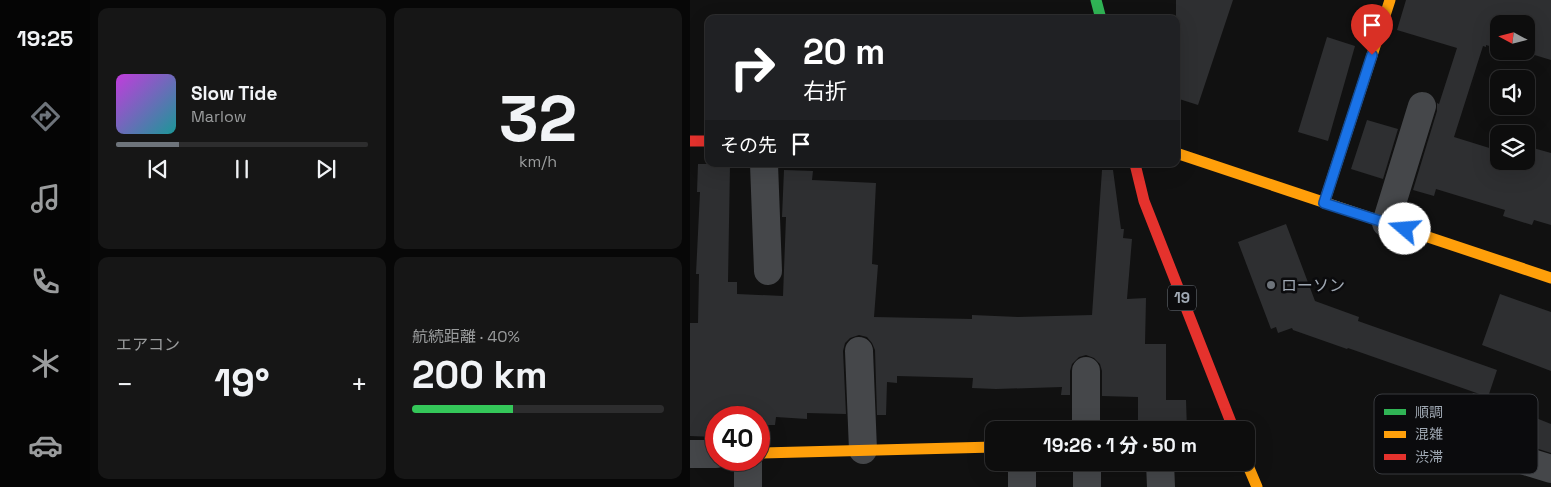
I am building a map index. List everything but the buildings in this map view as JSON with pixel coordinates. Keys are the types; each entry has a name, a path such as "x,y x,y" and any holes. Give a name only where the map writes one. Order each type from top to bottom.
{"street":[{"path":"1096,0 1100,15"},
{"path":"1324,203 1390,0"},
{"path":"1386,223 1422,106"},
{"path":"690,141 705,141"},
{"path":"1180,154 1551,278"},
{"path":"764,167 768,271"},
{"name":"19","path":"1136,167 1144,201 1230,421"},
{"path":"859,351 863,450"},
{"path":"1086,371 1086,421"},
{"path":"770,452 985,447"},
{"path":"690,454 705,454"},
{"path":"1538,465 1551,469"},
{"path":"748,471 748,487"},
{"path":"1022,471 1022,487"},
{"path":"1087,471 1087,487"},
{"path":"1160,471 1161,487"},
{"path":"1250,471 1257,487"}],"traffic: fast":[{"path":"1096,0 1100,15"}],"traffic: slow":[{"path":"1324,203 1390,0"},
{"path":"1180,154 1551,278"},
{"path":"770,453 985,447"},
{"path":"1250,471 1257,487"}],"traffic: jam":[{"path":"690,141 705,141"},
{"path":"1136,167 1144,201 1230,421"}],"place":[{"name":"ローソン","path":"1271,285"}],"route":[{"path":"1372,55 1324,203 1405,229"}]}
